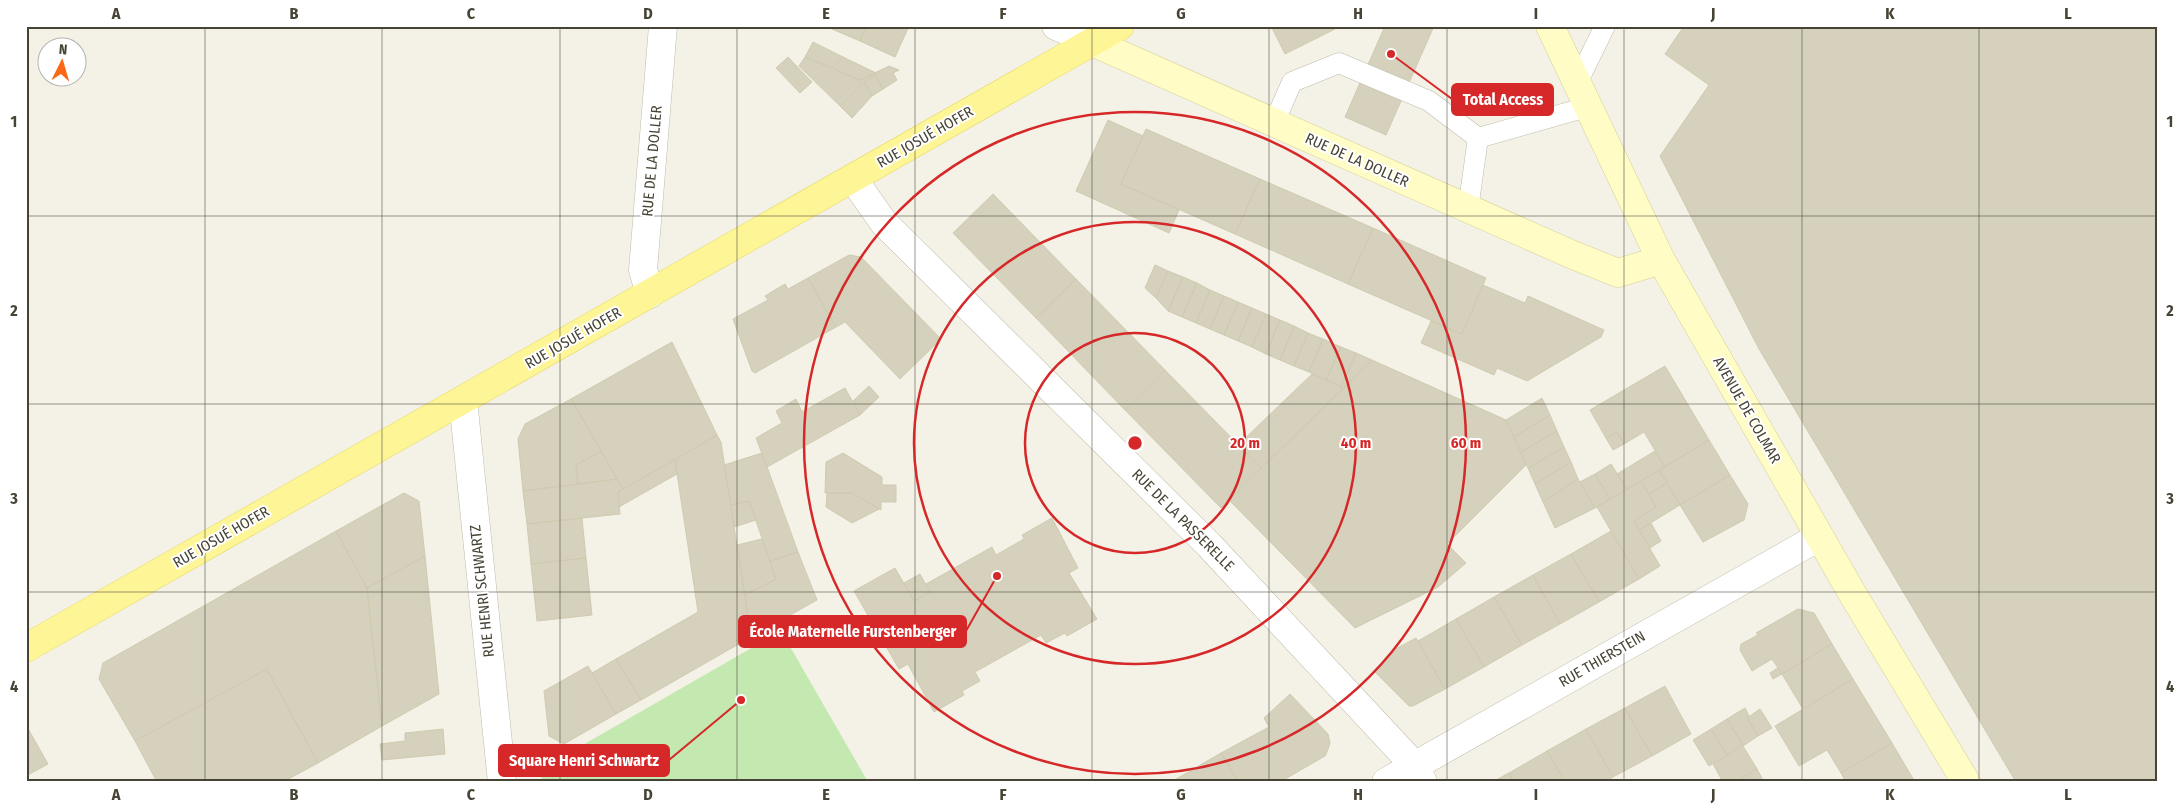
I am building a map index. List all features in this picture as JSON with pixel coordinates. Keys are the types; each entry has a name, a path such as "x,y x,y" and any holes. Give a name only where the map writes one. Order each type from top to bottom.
{"main road":[{"name":"RUE JOSUÉ HOFER","path":"26,648 1120,26"},
{"name":"AVENUE DE COLMAR","path":"1550,26 1581,96 1661,260 1819,537 1966,782"},
{"name":"RUE DE LA DOLLER","path":"1092,42 1618,273 1661,260"}],"street":[{"name":"RUE DE LA DOLLER","path":"650,294 643,270 663,26"},
{"name":"RUE DE LA DOLLER","path":"1056,26 1092,42"},
{"name":"RUE DE LA PASSERELLE","path":"853,179 884,223 1209,545 1419,773"},
{"name":"RUE HENRI SCHWARTZ","path":"463,400 502,782"},
{"name":"RUE THIERSTEIN","path":"1386,782 1419,773 1819,537"}],"lane":[{"path":"1478,138 1581,96 1605,26"},
{"path":"1274,123 1292,82 1339,63 1429,101 1478,138"},
{"path":"1468,208 1478,138"}],"green space":[{"path":"781,631 868,782 542,782 541,769"}],"building":[{"path":"825,26 866,26 860,41"},
{"path":"866,26 909,26 895,57 860,41"},
{"path":"1271,26 1334,26 1335,29 1285,54"},
{"path":"1385,26 1434,26 1386,135 1345,117"},
{"path":"1684,26 2158,26 2158,782 2016,782 1759,349 1660,156 1709,85 1665,54"},
{"path":"813,42 843,57 832,68 805,57"},
{"path":"788,57 812,82 800,93 776,68"},
{"path":"805,57 860,80 889,66 899,70 893,73 897,80 883,89 875,75 864,82 840,106 799,66"},
{"path":"843,57 876,73 860,80 832,68"},
{"path":"875,75 883,89 872,96 864,82"},
{"path":"864,82 872,96 852,118 840,106"},
{"path":"1108,120 1143,136 1121,184 1179,210 1169,233 1076,191"},
{"path":"1146,129 1260,179 1235,234 1121,184"},
{"path":"1260,179 1373,228 1348,284 1235,234"},
{"path":"993,194 1076,279 1036,318 953,233"},
{"path":"1373,228 1486,278 1462,334 1348,284"},
{"path":"849,255 861,257 941,339 900,379 845,322 836,327 808,278"},
{"path":"1155,265 1168,271 1156,298 1145,288"},
{"path":"1168,271 1183,277 1168,311 1156,298"},
{"path":"1183,277 1197,283 1182,317 1168,311"},
{"path":"808,278 836,327 755,373 752,371 733,319 768,300 765,296 785,284 788,289"},
{"path":"1076,279 1165,370 1125,410 1036,318"},
{"path":"1197,283 1210,290 1196,323 1182,317"},
{"path":"1483,285 1525,303 1528,296 1604,330 1601,337 1527,381 1497,368 1494,375 1421,343 1431,321 1462,334"},
{"path":"1210,290 1224,296 1210,329 1196,323"},
{"path":"1224,296 1238,302 1224,335 1210,329"},
{"path":"1238,302 1252,308 1238,341 1224,335"},
{"path":"1252,308 1266,314 1252,347 1238,341"},
{"path":"1266,314 1280,320 1266,354 1252,347"},
{"path":"1280,320 1294,326 1280,360 1266,354"},
{"path":"1294,326 1308,333 1294,366 1280,360"},
{"path":"1308,333 1323,339 1309,372 1294,366"},
{"path":"1323,339 1341,347 1326,380 1309,372"},
{"path":"672,342 717,435 623,489 571,399"},
{"path":"1341,347 1356,353 1341,387 1326,380"},
{"path":"1356,353 1372,360 1344,388 1341,387"},
{"path":"1372,360 1506,420 1526,465 1447,544 1466,563 1438,587 1355,628 1229,500"},
{"path":"1665,366 1709,440 1665,467 1644,432 1624,444 1617,432 1606,438 1590,410"},
{"path":"1165,370 1261,468 1221,508 1125,410"},
{"path":"1312,374 1344,388 1261,468 1238,445"},
{"path":"869,386 879,397 860,415 853,401"},
{"path":"845,388 860,415 767,467 756,438 782,423 776,411 796,399 802,412"},
{"path":"1542,398 1550,415 1514,437 1506,420"},
{"path":"571,399 601,451 576,465 578,484 523,491 518,439 525,424"},
{"path":"1550,415 1557,431 1521,452 1514,437"},
{"path":"1557,431 1564,447 1528,468 1521,452"},
{"path":"1617,432 1624,444 1613,450 1606,438"},
{"path":"717,435 721,442 751,637 641,700 616,659 698,612 675,460"},
{"path":"1709,440 1730,475 1680,505 1659,470"},
{"path":"1564,447 1571,462 1535,484 1528,468"},
{"path":"601,451 617,479 578,484 576,465"},
{"path":"1655,451 1665,467 1627,489 1617,474"},
{"path":"762,453 798,552 770,561 749,501 731,505 724,465"},
{"path":"843,453 882,477 882,485 896,485 896,502 881,502 881,510 852,493 825,493 826,462"},
{"path":"675,460 677,474 619,507 618,492"},
{"path":"1571,462 1578,479 1543,502 1535,484"},
{"path":"1611,464 1627,489 1610,499 1595,474"},
{"path":"1659,470 1667,483 1649,494 1641,481"},
{"path":"1595,474 1610,499 1595,508 1580,482"},
{"path":"1730,475 1748,504 1744,520 1703,542 1680,505"},
{"path":"617,479 623,489 618,492 620,514 527,524 523,491"},
{"path":"1578,479 1595,508 1555,528 1543,502"},
{"path":"1641,481 1656,507 1634,521 1660,566 1639,579 1597,507"},
{"path":"1667,483 1680,505 1639,530 1634,521 1656,507 1649,494"},
{"path":"404,493 419,501 425,556 367,588 336,531"},
{"path":"827,493 852,493 879,509 852,523 826,507"},
{"path":"749,501 756,520 734,527 731,505"},
{"path":"582,518 586,558 531,564 527,524"},
{"path":"1052,518 1078,568 1069,573 1097,619 1067,636 1065,633 1046,643 1041,635 975,672 980,681 962,691 964,695 934,712 908,664 899,669 854,591 895,568 914,601 930,592 926,584 992,547 996,555 1024,539 1022,535"},
{"path":"1651,523 1661,541 1650,548 1639,530"},
{"path":"336,531 367,588 382,726 318,763 267,669 135,741 99,679 103,663"},
{"path":"1611,531 1639,579 1599,602 1571,554"},
{"path":"762,539 776,579 745,595 737,545"},
{"path":"798,552 817,600 751,637 745,595 776,579 770,561"},
{"path":"1571,554 1599,602 1560,624 1533,575"},
{"path":"425,556 439,694 382,726 367,588"},
{"path":"586,558 592,615 537,621 531,564"},
{"path":"920,574 930,592 914,601 904,583"},
{"path":"1533,575 1560,624 1522,645 1494,597"},
{"path":"1494,597 1522,645 1484,667 1456,619"},
{"path":"1798,609 1814,613 1832,644 1782,674 1772,659 1752,671 1740,650 1741,644 1758,635 1756,633"},
{"path":"1456,619 1484,667 1445,689 1418,641"},
{"path":"1416,638 1445,689 1413,706 1409,706 1374,671 1394,650"},
{"path":"1832,644 1853,679 1803,709 1782,674"},
{"path":"616,659 641,700 616,714 592,673"},
{"path":"588,666 616,714 564,744 549,736 544,691"},
{"path":"1778,668 1782,674 1773,679 1770,673"},
{"path":"267,669 318,763 283,782 157,782 135,741"},
{"path":"1853,679 1892,743 1841,773 1827,750 1799,766 1775,726"},
{"path":"1665,686 1691,734 1652,756 1625,708"},
{"path":"1290,694 1328,734 1330,743 1325,756 1280,782 1238,782 1221,753 1269,727 1264,718"},
{"path":"1625,708 1652,756 1613,777 1586,729"},
{"path":"1745,708 1749,716 1747,718 1758,736 1743,746 1727,719"},
{"path":"1760,709 1772,728 1758,736 1747,718"},
{"path":"1727,719 1743,745 1727,755 1711,729"},
{"path":"26,725 48,764 26,776"},
{"path":"443,729 445,754 382,760 380,744 405,741 405,733"},
{"path":"1586,729 1613,777 1605,782 1565,782 1547,751"},
{"path":"1711,729 1727,755 1709,766 1693,740"},
{"path":"1892,743 1915,782 1846,782 1841,773"},
{"path":"1743,746 1757,769 1735,782 1723,782 1713,764"},
{"path":"1547,751 1565,782 1514,782 1509,773"},
{"path":"1221,753 1238,782 1171,782"},
{"path":"1757,769 1764,782 1735,782"},
{"path":"1509,773 1514,782 1492,782 1494,781"}],"place":[{"name":"Total Access","path":"1391,54"},
{"name":"École Maternelle Furstenberger","path":"997,576"},
{"name":"Square Henri Schwartz","path":"741,700"}]}
